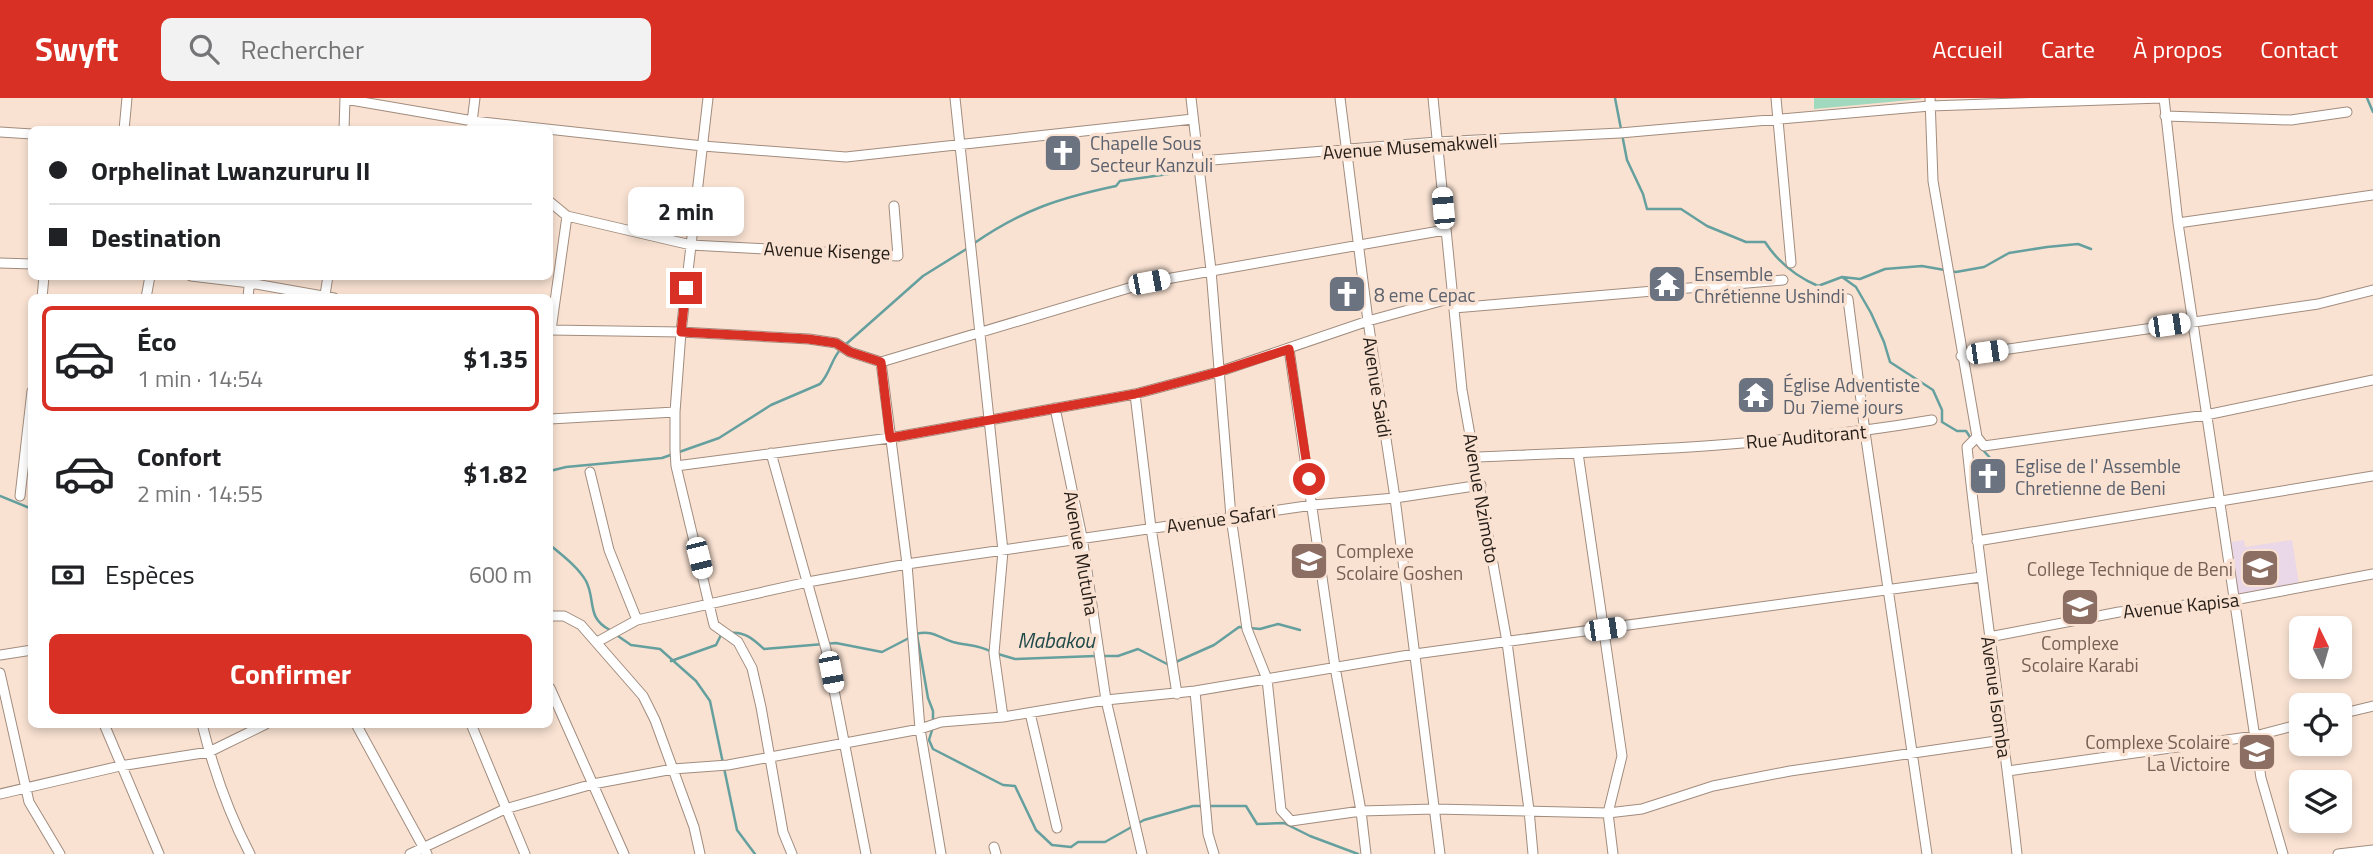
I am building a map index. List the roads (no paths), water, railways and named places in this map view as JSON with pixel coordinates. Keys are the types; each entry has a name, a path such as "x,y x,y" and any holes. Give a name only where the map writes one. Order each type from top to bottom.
{"street":[{"path":"124,126 127,98"},
{"path":"344,126 345,98 472,125 475,98"},
{"path":"708,98 681,332 675,412 676,458 715,625 738,642 752,668 783,832 792,854"},
{"path":"955,98 1003,551 994,653 1003,717"},
{"path":"1191,98 1211,270 1231,517 1246,627 1267,679 1281,810 1291,821 1361,811 1434,808 1608,813 1643,809 1713,786 1777,774 2003,740"},
{"name":"Avenue Saidi","path":"1340,98 1440,854"},
{"path":"1433,98 1437,142"},
{"path":"1776,98 1791,262"},
{"path":"2163,98 2178,223 2261,778 2283,854"},
{"name":"Avenue Musemakweli","path":"1200,161 1437,142 1623,132 1778,119 1930,102 2163,98"},
{"path":"1930,102 1933,181 1946,265 1975,440 1984,446 2206,415 2373,380"},
{"path":"2165,116 2291,120 2347,113"},
{"path":"553,132 846,157 1193,118"},
{"path":"0,132 28,134"},
{"name":"Avenue Nzimoto","path":"1437,142 1462,390 1507,642 1529,810 1532,854"},
{"path":"2178,223 2373,195"},
{"name":"Avenue Kisenge","path":"553,204 568,216 691,245 898,256 894,206"},
{"path":"553,311 568,216"},
{"path":"553,330 681,332 808,339 836,343 850,352 881,362 1149,282 1445,230"},
{"path":"0,263 28,264"},
{"path":"676,458 771,453 890,438 1135,394 1218,372 1368,321 1453,303 1783,279"},
{"path":"250,280 320,294"},
{"path":"1961,356 2318,304 2373,290"},
{"path":"1848,299 1864,432 1927,854"},
{"path":"1289,349 1335,667 1366,854"},
{"path":"881,362 907,564 920,729 941,854"},
{"path":"1135,394 1151,528 1177,694"},
{"name":"Avenue Mutuha","path":"1055,408 1082,537 1106,700 1142,854"},
{"path":"553,419 675,412"},
{"name":"Rue Auditorant","path":"1578,453 1864,432 1932,420"},
{"path":"20,496 28,426"},
{"name":"Avenue Isomba","path":"1975,440 1966,447 2017,854"},
{"path":"771,453 826,649 866,854"},
{"path":"1475,457 1578,453 1622,756 1608,813 1613,854"},
{"path":"590,472 609,550 637,620"},
{"path":"1977,541 2373,475"},
{"name":"Avenue Safari","path":"597,642 637,620 808,582 907,564 1313,505 1395,498 1481,485"},
{"name":"Avenue Kapisa","path":"1989,637 2119,612 2234,600 2373,574"},
{"path":"410,854 425,850 505,809 593,784 673,769 724,765 770,757 920,729 942,722 1003,717 1106,700 1177,694 1415,654 1981,577"},
{"path":"553,616 564,616 581,625 643,696 694,827 700,854"},
{"path":"0,655 28,651"},
{"path":"0,673 29,802 61,854"},
{"path":"1195,691 1208,834 1214,854"},
{"path":"553,695 624,854"},
{"path":"2352,711 2373,706"},
{"path":"1030,713 1057,828"},
{"path":"2008,771 2255,736 2289,727"},
{"path":"106,728 159,854"},
{"path":"202,728 241,837 250,854"},
{"path":"0,794 120,766 209,751 257,728"},
{"path":"358,728 425,850"},
{"path":"473,728 525,854"},
{"path":"2338,854 2373,850"}],"waterway":[{"path":"1615,98 1627,160 1647,209 1681,209 1707,226 1746,242 1765,242 1788,268 1818,286 1842,277 1860,279 1885,269 1922,266 1956,272 1984,267 2009,253 2047,247 2078,244 2091,249"},
{"path":"2367,98 2373,112"},
{"path":"973,244 1008,222 1076,195 1116,186 1120,181 1189,171"},
{"path":"845,345 923,276 968,248"},
{"path":"1842,277 1856,287 1871,313 1890,362 1933,390 1942,410 1942,422 1957,431 1966,431 1972,440"},
{"path":"553,470 662,458 719,438 771,405 820,384 840,350"},
{"path":"1982,449 1992,460 1997,480"},
{"path":"0,496 28,507"},
{"path":"553,548 583,576 589,588 594,614 602,625 610,630"},
{"name":"Mabakou","path":"1102,656 1118,656 1138,649 1169,665 1214,645 1239,627 1260,629 1278,624 1300,630"},
{"name":"Mabakou","path":"730,633 745,635 764,649 836,643 882,652 909,638"},
{"name":"Mabakou","path":"915,634 931,633 992,652"},
{"path":"615,634 631,645 660,649 696,681 710,701 737,830 755,854"},
{"path":"671,661 716,645 724,634"},
{"path":"917,635 933,721"},
{"name":"Mabakou","path":"998,654 1015,659 1095,656"},
{"path":"933,727 929,740 933,749 1003,785 1015,786 1036,830 1052,845 1071,847 1078,842 1105,842 1144,820 1193,806 1246,806 1257,824 1284,823 1358,854"}],"place":[{"name":"Chapelle Sous Secteur Kanzuli","path":"1063,153"},
{"name":"Ensemble Chrétienne Ushindi","path":"1667,284"},
{"name":"8 eme Cepac","path":"1347,294"},
{"name":"Église Adventiste Du 7ieme jours","path":"1756,395"},
{"name":"Eglise de l' Assemble Chretienne de Beni","path":"1988,476"},
{"name":"Complexe Scolaire Goshen","path":"1309,561"},
{"name":"College Technique de Beni","path":"2260,568"},
{"name":"Complexe Scolaire Karabi","path":"2080,607"},
{"name":"Complexe Scolaire La Victoire","path":"2257,752"}]}
